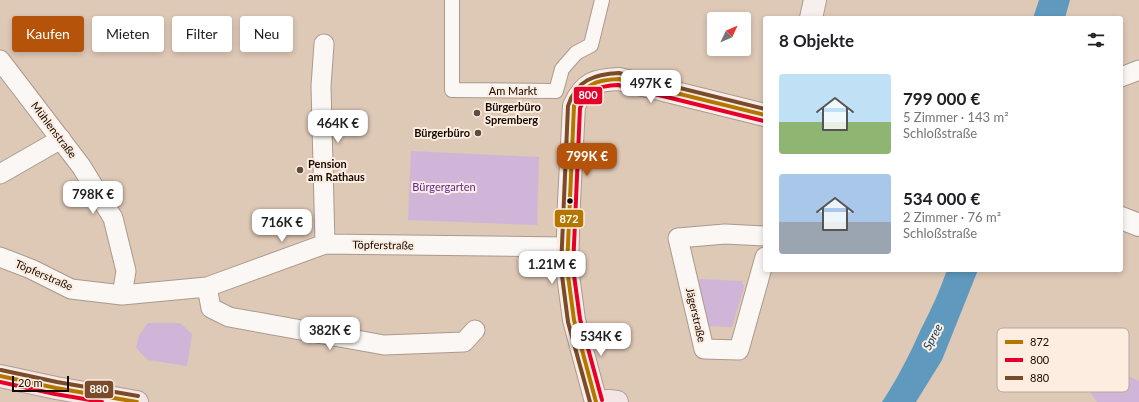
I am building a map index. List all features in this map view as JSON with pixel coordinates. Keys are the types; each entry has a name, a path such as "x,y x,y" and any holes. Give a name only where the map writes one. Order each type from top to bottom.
{"main road":[{"path":"811,16 815,0"},
{"path":"617,402 598,402 574,320 567,268 574,106 579,94 592,84 606,80 619,79 763,115"},
{"path":"0,376 56,388 137,402"}],"street":[{"name":"Am Markt","path":"452,0 452,90 556,91 562,69 576,53 591,45 602,0"},
{"path":"324,44 321,86 325,244"},
{"name":"Mühlenstraße","path":"0,60 81,166 113,218 126,271 122,295"},
{"path":"1123,76 1139,70"},
{"path":"0,174 61,139"},
{"path":"1123,219 1139,225"},
{"name":"Jägerstraße","path":"763,236 725,234 678,238 704,350 739,350 763,264"},
{"name":"Töpferstraße","path":"0,257 31,269 71,289 122,295 207,287 325,244 567,247"},
{"path":"207,287 211,308 229,317 384,345 464,342 475,330"}],"green space":[{"name":"Bürgergarten","path":"411,151 539,157 537,225 408,220"},
{"path":"700,279 742,281 744,287 732,327 706,326 697,286"},
{"path":"148,323 180,323 192,334 187,366 148,360 136,348 139,335"},
{"path":"1129,376 1139,381 1139,402 1097,402 1090,392 1129,392"}],"water":[{"path":"1039,0 1070,0 1066,16 1034,16"},
{"name":"Spree","path":"946,272 977,272 942,360 916,402 882,402 912,348"}],"transit line":[{"name":"880","path":"590,402 568,322 561,268 568,106 576,90 581,84 594,77 619,73 763,109"},
{"name":"872","path":"596,402 574,320 567,268 574,106 578,99 587,88 597,82 619,79 763,115"},
{"name":"800","path":"602,400 580,319 573,268 580,108 583,102 595,90 605,86 618,85 763,121"},
{"name":"880","path":"1,370 57,382 138,396"},
{"name":"872","path":"0,376 56,388 137,402"},
{"name":"800","path":"0,382 102,402"}],"place":[{"name":"Bürgerbüro Spremberg","path":"477,113"},
{"name":"Bürgerbüro","path":"478,133"},
{"name":"Pension am Rathaus","path":"300,170"}]}
